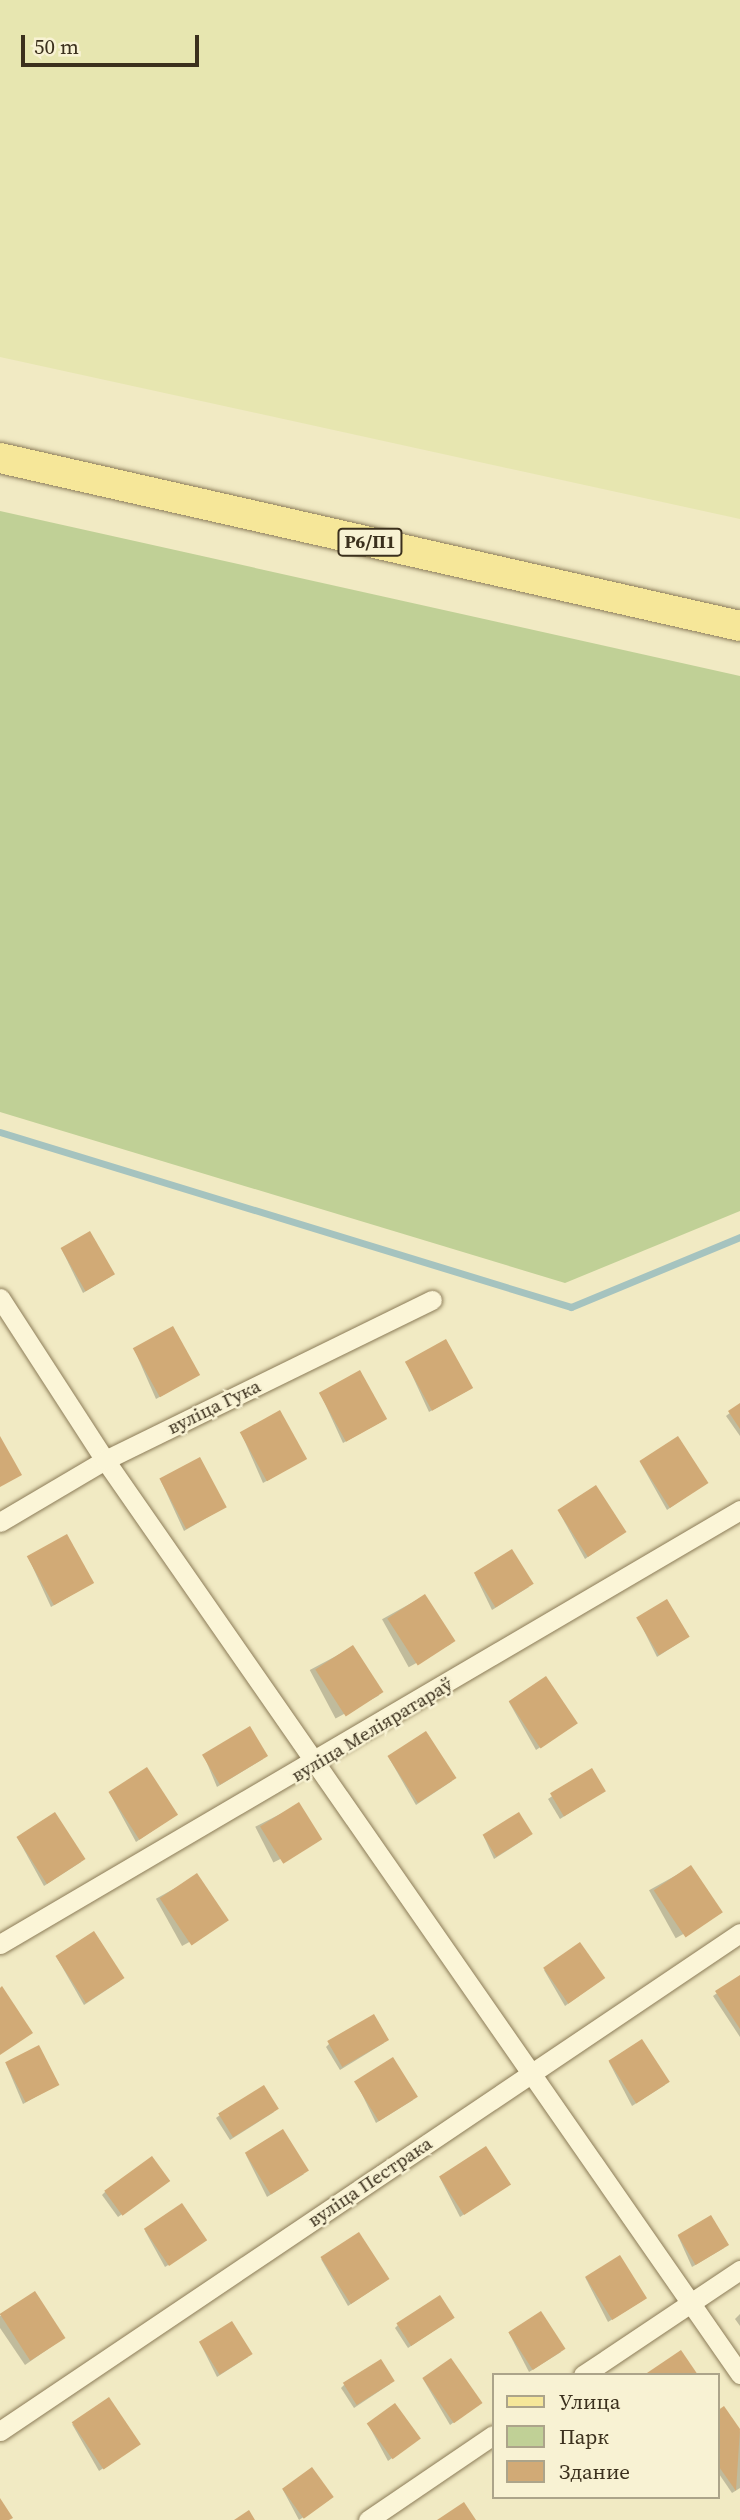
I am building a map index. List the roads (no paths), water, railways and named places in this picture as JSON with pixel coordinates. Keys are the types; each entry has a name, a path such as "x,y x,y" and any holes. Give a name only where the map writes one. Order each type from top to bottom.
{"main road":[{"name":"Р6/П1","path":"0,458 740,626"}],"street":[{"path":"0,1298 105,1460 740,2374"},
{"name":"вуліца Гука","path":"0,1522 105,1460 432,1300"},
{"name":"вуліца Меліяратараў","path":"0,1944 315,1764 740,1510"},
{"name":"вуліца Пестрака","path":"0,2431 740,1933"},
{"path":"586,2373 740,2270"},
{"path":"368,2520 491,2436"}],"waterway":[{"path":"0,1132 571,1307 740,1237"}]}
